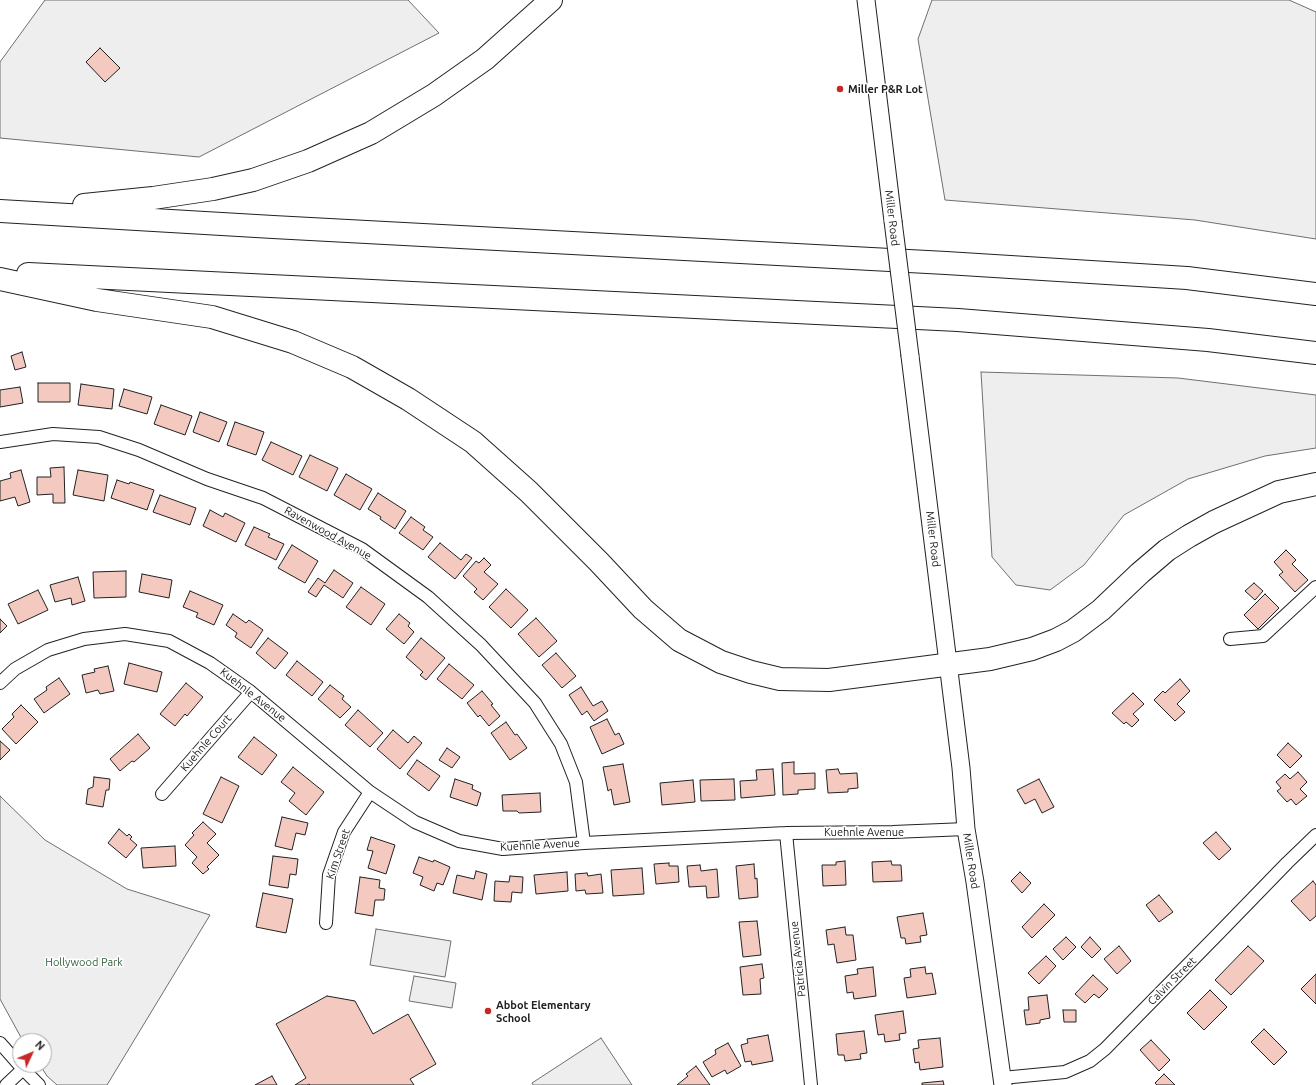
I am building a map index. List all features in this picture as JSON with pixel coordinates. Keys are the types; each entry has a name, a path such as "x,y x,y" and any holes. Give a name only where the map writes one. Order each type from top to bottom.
{"highway":[{"path":"8,211 153,198 213,189 253,180 308,161 371,133 434,95 485,59 551,0"},
{"path":"8,211 1187,278 1316,294"},
{"path":"0,273 950,320 1208,340 1316,353"},
{"path":"0,279 97,300 212,317 293,342 352,367 408,399 473,442 529,492 599,562 643,609 679,640 721,662 751,672 780,679 829,680 990,659 1032,649 1056,640 1073,631 1101,610 1167,550 1189,536 1214,522 1279,492 1316,484"}],"main road":[{"name":"Miller Road","path":"866,0 961,768 966,829 1002,1082"}],"street":[{"name":"Ravenwood Avenue","path":"0,442 53,434 99,437 139,450 207,479 263,498 362,549 428,597 481,645 535,703 561,744 576,782 584,843"},
{"path":"1230,639 1263,636 1316,588"},
{"name":"Kuehnle Avenue","path":"0,683 15,669 48,650 84,639 125,634 169,641 210,663 251,692 370,792 415,822 459,842 503,849 584,843 786,833 893,832 966,829"},
{"name":"Kuehnle Court","path":"162,794 251,692"},
{"name":"Kim Street","path":"326,923 329,876 344,832 370,792"},
{"name":"Patricia Avenue","path":"786,833 811,1085"},
{"name":"Calvin Street","path":"1002,1082 1065,1072 1090,1061 1105,1049 1316,835"},
{"path":"0,1043 12,1057"},
{"path":"6,1085 19,1073"},
{"path":"27,1073 39,1085"}],"green space":[{"path":"45,0 408,0 439,33 199,157 0,138 0,62"},
{"path":"932,0 1289,0 1316,12 1316,239 1195,220 945,200 918,39"},
{"path":"981,372 1178,378 1316,395 1316,448 1265,456 1188,479 1124,515 1084,565 1050,590 1016,585 992,557"},
{"name":"Hollywood Park","path":"0,796 45,840 127,889 210,915 107,1085 57,1085 45,1073 52,1073 52,1033 19,1033 0,999"},
{"path":"414,976 456,983 452,1008 409,1001"},
{"path":"601,1038 632,1085 533,1085 532,1083"}],"shaded area":[{"path":"376,929 451,941 445,977 370,965"}],"building":[{"path":"100,48 120,68 105,82 86,62"},
{"path":"22,352 26,367 15,370 11,356"},
{"path":"38,383 70,383 70,402 38,402"},
{"path":"81,384 114,389 112,409 78,405"},
{"path":"20,387 23,403 0,407 0,390"},
{"path":"124,389 152,397 147,414 119,406"},
{"path":"161,405 192,416 185,435 154,424"},
{"path":"200,412 227,422 219,442 193,432"},
{"path":"235,422 264,432 256,455 227,445"},
{"path":"271,442 302,456 293,475 262,460"},
{"path":"310,455 338,468 327,491 299,477"},
{"path":"64,467 65,503 53,503 53,494 37,495 37,477 51,477 50,468"},
{"path":"21,470 30,502 18,506 15,497 0,501 0,481 11,478 10,473"},
{"path":"78,470 108,475 104,501 73,495"},
{"path":"346,474 372,489 360,510 334,495"},
{"path":"117,480 129,484 130,482 154,490 147,510 111,498"},
{"path":"378,493 406,511 395,529 380,519 381,517 368,509"},
{"path":"160,495 196,508 190,525 153,512"},
{"path":"210,510 223,517 225,513 245,523 236,542 203,526"},
{"path":"411,517 425,527 423,530 433,537 423,550 399,533"},
{"path":"254,527 270,534 268,537 284,544 276,560 245,545"},
{"path":"440,543 461,560 466,554 472,558 455,579 428,557"},
{"path":"292,545 318,561 305,583 278,568"},
{"path":"1286,550 1296,560 1292,564 1308,580 1295,592 1279,575 1283,572 1274,562"},
{"path":"484,558 491,565 484,572 498,584 483,600 474,592 477,589 463,576 476,561 479,563"},
{"path":"334,570 353,583 343,598 324,585 316,597 308,592 318,578 325,583"},
{"path":"126,571 126,597 94,598 93,572"},
{"path":"142,574 172,580 169,598 139,592"},
{"path":"78,577 85,601 72,605 71,598 55,602 50,585"},
{"path":"1254,583 1263,591 1255,600 1245,591"},
{"path":"361,587 385,604 371,625 346,607"},
{"path":"506,589 528,610 511,628 489,607"},
{"path":"38,590 48,610 18,624 8,604"},
{"path":"190,591 223,605 214,625 196,617 198,613 183,607"},
{"path":"1265,594 1279,608 1258,629 1244,615"},
{"path":"233,614 246,623 249,620 263,630 251,648 235,637 237,633 226,625"},
{"path":"399,614 410,623 408,626 414,632 404,644 386,629"},
{"path":"536,618 557,641 539,657 518,634"},
{"path":"0,619 7,626 0,633"},
{"path":"268,638 288,653 275,669 256,653"},
{"path":"421,638 445,658 426,680 420,675 423,672 406,657"},
{"path":"556,653 576,676 562,688 542,665"},
{"path":"297,661 323,682 312,696 286,675"},
{"path":"129,663 162,672 157,692 124,684"},
{"path":"449,664 474,685 462,699 437,679"},
{"path":"108,666 114,691 100,694 98,690 86,693 82,675 95,672 94,669"},
{"path":"59,678 70,694 44,713 34,699 47,690 46,687"},
{"path":"1180,679 1190,691 1177,704 1185,712 1175,721 1154,700 1163,691 1165,693"},
{"path":"186,683 203,697 187,716 185,714 175,726 160,714"},
{"path":"330,685 344,696 342,699 351,707 340,718 318,699"},
{"path":"581,687 593,706 602,701 608,711 594,721 587,711 582,715 569,695"},
{"path":"482,691 493,704 491,705 500,716 489,726 480,715 478,717 467,703"},
{"path":"1133,693 1144,704 1133,714 1139,720 1132,727 1126,722 1124,724 1112,713"},
{"path":"21,705 38,722 16,744 2,729 14,717 12,714"},
{"path":"358,710 383,733 370,747 345,725"},
{"path":"607,719 615,735 619,733 624,744 602,754 590,727"},
{"path":"506,722 527,748 510,760 491,733"},
{"path":"393,730 408,743 414,736 422,743 400,769 377,749"},
{"path":"138,734 150,748 134,762 132,761 120,771 110,759"},
{"path":"254,737 277,755 262,775 238,757"},
{"path":"0,741 10,750 0,760"},
{"path":"1288,743 1302,756 1290,768 1277,755"},
{"path":"447,748 460,757 452,768 439,760"},
{"path":"417,760 440,776 429,791 407,774"},
{"path":"794,762 794,774 815,773 815,789 798,790 798,794 783,795 782,763"},
{"path":"623,764 630,802 614,805 611,789 608,791 603,767"},
{"path":"293,767 324,792 306,815 289,801 295,793 281,782"},
{"path":"773,769 775,795 741,798 740,781 757,780 756,770"},
{"path":"838,769 840,774 857,773 858,788 848,789 848,792 828,793 826,770"},
{"path":"1298,772 1307,782 1300,789 1307,796 1296,805 1291,799 1287,802 1277,791 1281,788 1276,782 1285,774 1290,779"},
{"path":"94,777 110,779 109,790 106,790 103,807 86,804 88,789 93,787"},
{"path":"221,777 239,786 222,823 203,814"},
{"path":"455,779 473,785 472,789 481,793 477,806 450,797"},
{"path":"734,779 735,800 701,801 700,780"},
{"path":"1039,779 1054,807 1042,813 1035,799 1025,804 1017,790"},
{"path":"693,780 695,802 662,805 660,783"},
{"path":"540,793 541,812 519,813 517,811 503,811 502,795"},
{"path":"282,817 308,823 305,835 296,833 292,850 275,846"},
{"path":"203,822 216,834 207,843 219,855 207,867 209,869 203,874 192,863 197,857 185,845 194,835 192,833"},
{"path":"119,829 127,836 129,834 132,837 130,839 137,845 126,858 108,843"},
{"path":"1216,832 1231,849 1219,860 1203,843"},
{"path":"371,837 395,845 386,874 368,868 373,851 367,850"},
{"path":"175,846 176,866 143,868 141,848"},
{"path":"273,856 298,859 296,875 290,874 288,888 269,885"},
{"path":"419,857 433,862 434,860 450,867 443,885 437,883 434,891 420,885 423,877 413,873"},
{"path":"845,861 846,885 823,886 822,865 836,865 836,862"},
{"path":"891,861 892,865 901,865 902,881 873,882 872,862"},
{"path":"669,863 669,866 678,866 679,882 656,884 654,864"},
{"path":"754,864 755,879 757,878 758,897 739,899 736,866"},
{"path":"700,865 701,871 717,869 719,897 707,898 706,886 689,887 687,866"},
{"path":"642,868 644,894 613,896 611,870"},
{"path":"476,871 487,874 482,900 453,893 457,875 474,879"},
{"path":"567,872 568,891 536,894 534,875"},
{"path":"1020,872 1031,883 1022,893 1011,881"},
{"path":"587,873 588,876 601,874 603,893 586,894 585,890 576,891 575,874"},
{"path":"510,876 523,877 522,893 512,892 511,902 494,901 495,881 509,882"},
{"path":"360,877 380,880 379,888 385,889 384,900 375,900 373,916 355,913"},
{"path":"1313,881 1316,885 1316,916 1310,921 1291,901"},
{"path":"263,893 293,899 286,933 256,927"},
{"path":"1159,895 1173,912 1159,922 1146,905"},
{"path":"1044,904 1055,915 1032,938 1022,927"},
{"path":"923,913 927,935 920,936 921,942 906,944 905,938 901,938 897,917"},
{"path":"757,921 761,955 743,957 739,922"},
{"path":"845,927 846,935 853,935 856,960 837,963 834,944 828,945 826,930"},
{"path":"1066,937 1076,947 1063,960 1053,949"},
{"path":"1090,937 1101,949 1092,958 1081,947"},
{"path":"1119,946 1131,961 1117,974 1104,959"},
{"path":"1248,946 1264,961 1231,995 1215,980"},
{"path":"1046,956 1056,966 1039,984 1028,973"},
{"path":"762,964 764,978 760,979 761,994 743,995 740,967"},
{"path":"873,967 876,996 854,999 853,992 847,993 845,976 858,974 857,969"},
{"path":"925,967 926,974 932,973 936,994 907,998 904,978 911,977 910,969"},
{"path":"1316,974 1316,1004 1301,989"},
{"path":"1093,975 1108,989 1099,998 1094,994 1085,1003 1075,994"},
{"path":"1210,990 1227,1007 1204,1030 1187,1013"},
{"path":"1047,995 1050,1018 1040,1020 1040,1023 1026,1025 1024,1010 1029,1010 1028,997"},
{"path":"327,996 355,1001 373,1034 408,1014 436,1064 410,1079 414,1085 295,1085 306,1078 276,1024"},
{"path":"1063,1010 1076,1010 1076,1022 1064,1022"},
{"path":"903,1011 906,1033 899,1034 900,1040 885,1042 884,1034 878,1035 875,1015"},
{"path":"1264,1029 1287,1052 1274,1065 1251,1042"},
{"path":"864,1031 867,1053 860,1054 861,1059 845,1061 844,1055 838,1055 836,1034"},
{"path":"768,1035 773,1061 752,1065 751,1061 745,1062 741,1045 748,1043 747,1039"},
{"path":"940,1038 943,1067 920,1070 919,1062 915,1063 913,1049 919,1048 918,1040"},
{"path":"1151,1040 1170,1060 1159,1071 1140,1050"},
{"path":"728,1043 741,1066 727,1074 725,1070 712,1077 703,1062 716,1054 715,1050"},
{"path":"696,1066 710,1085 677,1085 688,1076 686,1074"},
{"path":"1164,1074 1175,1085 1157,1085 1155,1083"},
{"path":"272,1076 277,1085 255,1085"},
{"path":"943,1081 944,1085 922,1085 922,1083"}],"place":[{"name":"Miller P&R Lot","path":"840,89"},
{"name":"Abbot Elementary School","path":"488,1011"}]}
